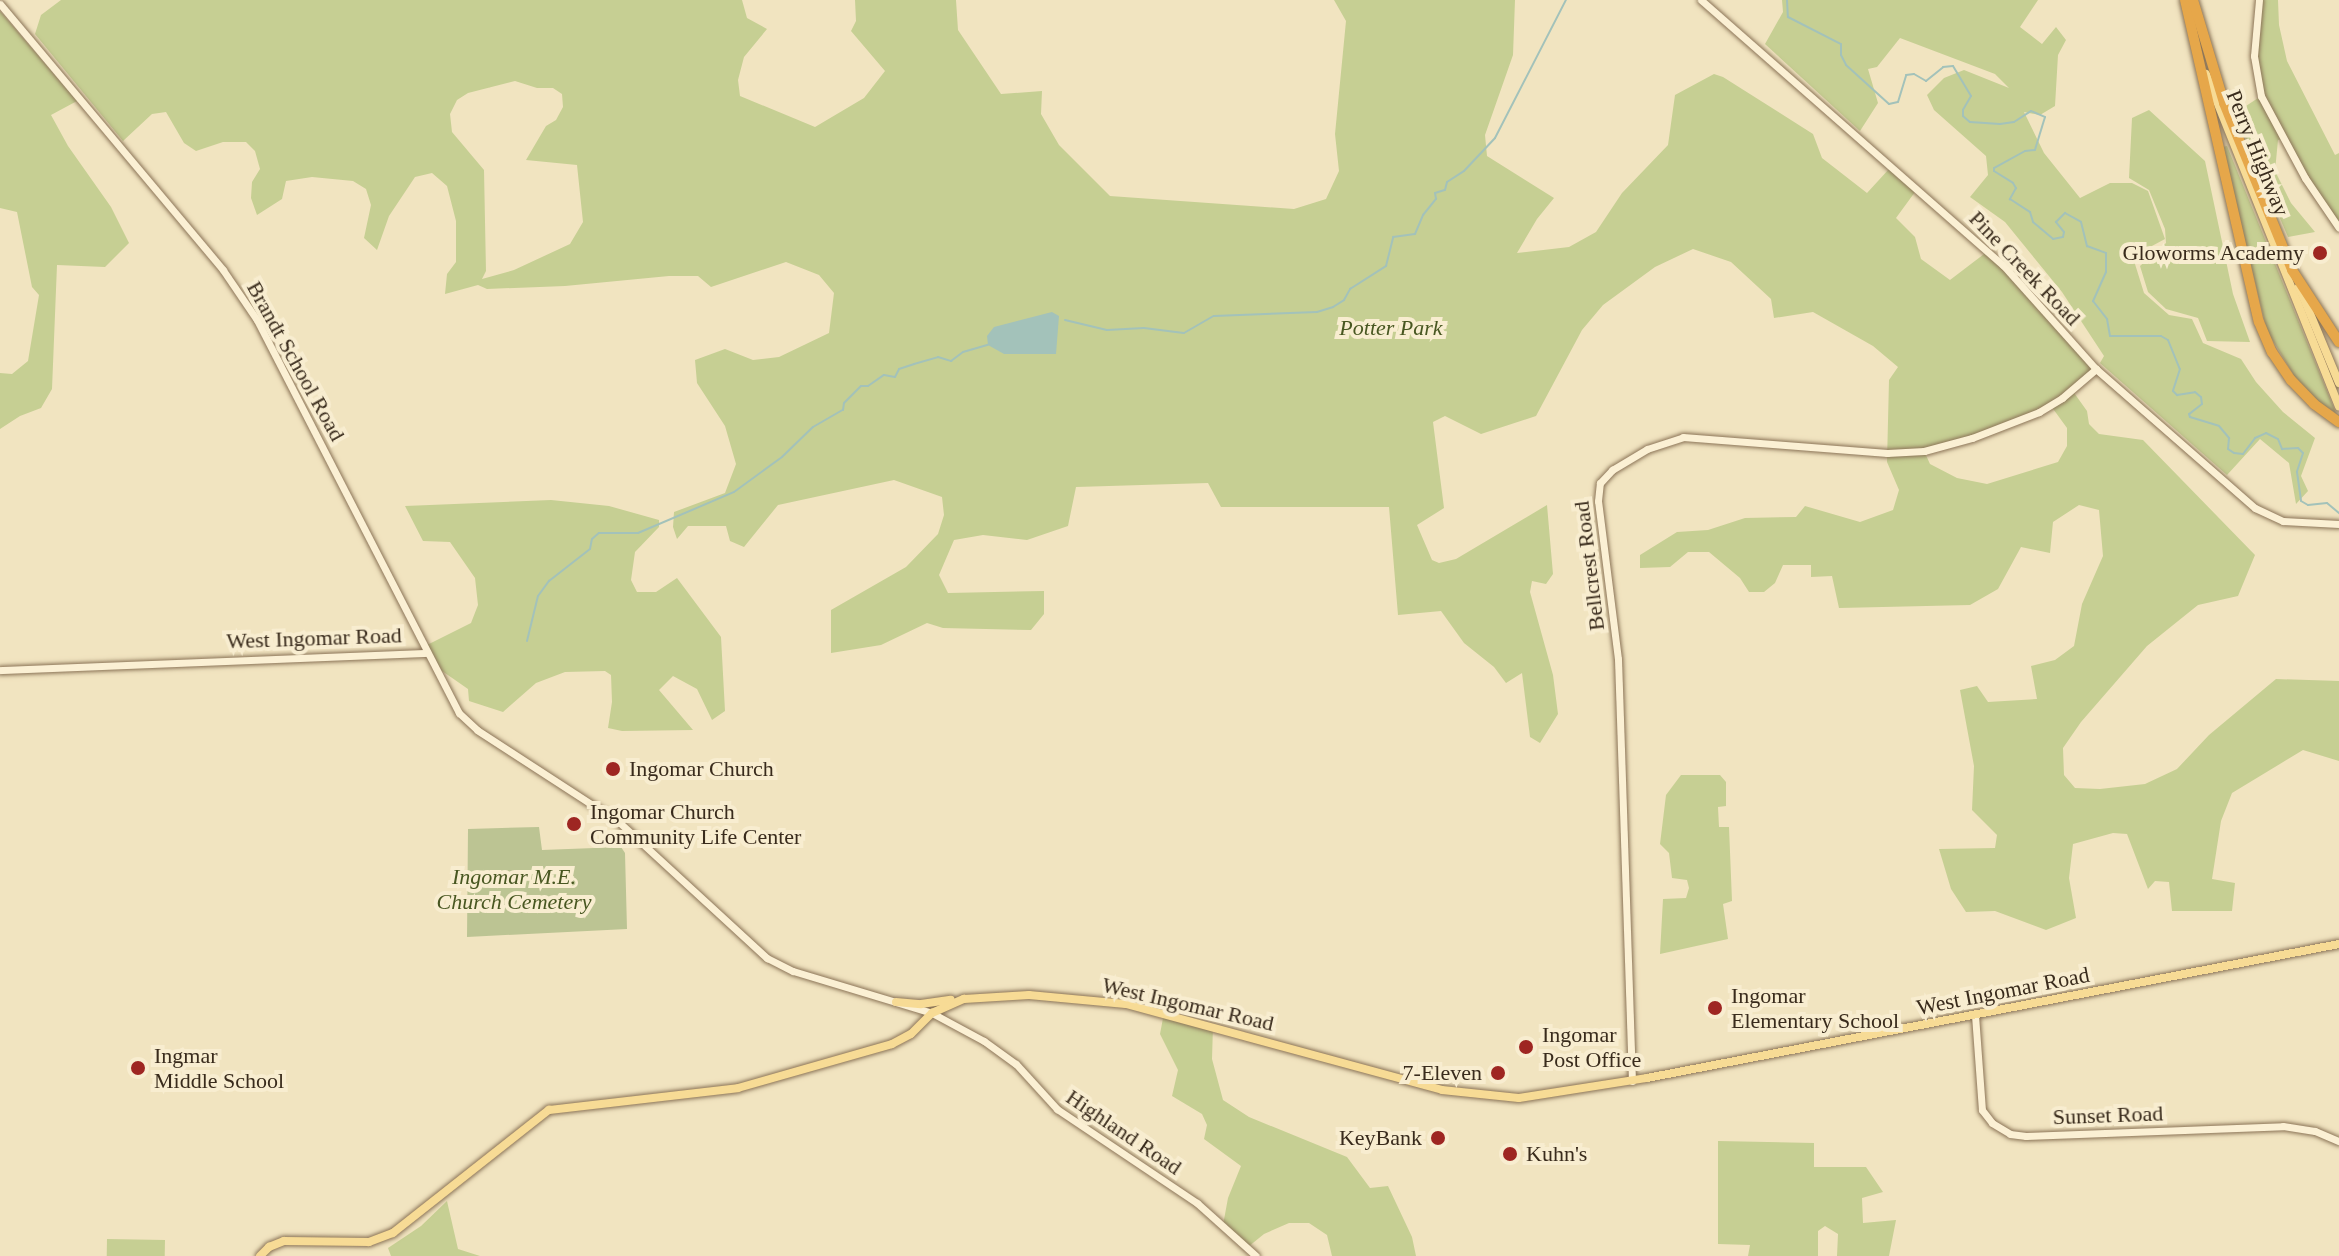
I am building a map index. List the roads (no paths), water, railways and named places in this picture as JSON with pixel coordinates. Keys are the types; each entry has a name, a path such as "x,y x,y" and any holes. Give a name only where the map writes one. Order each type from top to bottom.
{"highway":[{"name":"Perry Highway","path":"2185,0 2193,35"},
{"name":"Perry Highway","path":"2193,0 2224,103 2292,270"},
{"path":"2193,35 2259,322 2272,352 2291,380 2314,404 2339,422"},
{"path":"2292,270 2339,342"}],"main road":[{"name":"Perry Highway","path":"2193,35 2225,125 2339,406"},
{"name":"Perry Highway","path":"2292,270 2339,383"},
{"name":"West Ingomar Road","path":"932,1013 964,999 1029,995 1126,1004 1477,1096 1534,1097 1632,1081 2339,944"},
{"path":"896,1002 921,1004 964,999"},
{"path":"260,1256 269,1247 284,1241 369,1242 393,1233 549,1110 573,1105 728,1091 892,1044 911,1034 932,1013"}],"street":[{"name":"Pine Creek Road","path":"1701,0 2003,265 2096,369 2260,511 2290,522 2336,524"},
{"path":"2259,0 2254,56 2261,96 2305,178 2339,228"},
{"name":"Brandt School Road","path":"0,4 223,270 257,320 305,407 427,653"},
{"name":"Bellcrest Road","path":"1632,1081 1618,659 1597,494 1600,483 1612,470 1647,449 1683,437 1896,453 1924,451 1972,438 2039,412 2096,369"},
{"name":"West Ingomar Road","path":"0,670 427,653 453,706 477,730 620,823 767,958 793,971 932,1013"},
{"name":"Highland Road","path":"932,1013 1002,1053 1057,1109 1197,1203 1256,1256"},
{"name":"Sunset Road","path":"1975,1015 1982,1110 1992,1123 2010,1134 2026,1136 2283,1126 2315,1131 2339,1141"}],"water":[{"path":"1052,312 1059,316 1056,354 1004,354 988,345 987,336 994,327"}],"waterway":[{"path":"1065,320 1107,330 1144,328 1184,333 1214,316 1317,312 1344,300 1350,289 1386,266 1393,237 1415,234 1423,215 1436,199 1435,193 1445,190 1447,182 1464,171 1495,138 1566,0"},
{"path":"1787,0 1788,17 1841,44 1841,55 1846,65 1889,104 1898,102 1906,75 1914,74 1926,81 1943,67 1953,66 1971,96 1963,110 1963,116 1970,122 2014,122 2031,111 2045,117 2035,150 2025,151 1994,168 1994,171 2013,183 2016,188 2010,199 2030,212 2033,222 2053,239 2063,237 2064,232 2056,222 2065,213 2081,222 2087,246 2106,253 2106,272 2093,301 2107,319 2110,336 2161,336 2168,340 2180,369 2173,391 2177,395 2195,392 2201,397 2202,404 2189,414 2190,417 2219,426 2229,438 2228,449 2234,453 2243,454 2255,438 2266,433 2278,439 2282,449 2298,448 2303,453 2297,472 2301,501 2308,505 2327,503 2339,513"},
{"path":"527,641 538,596 549,581 590,549 592,539 599,533 638,533 734,492 782,457 813,427 843,410 844,403 861,386 868,386 884,375 895,377 899,369 914,364 938,357 951,361 963,352 988,345"}],"place":[{"name":"Gloworms Academy","path":"2320,253"},
{"name":"Ingomar Church","path":"613,769"},
{"name":"Ingomar Church Community Life Center","path":"574,824"},
{"name":"Ingomar Elementary School","path":"1715,1008"},
{"name":"Ingomar Post Office","path":"1526,1047"},
{"name":"Ingmar Middle School","path":"138,1068"},
{"name":"7-Eleven","path":"1498,1073"},
{"name":"KeyBank","path":"1438,1138"},
{"name":"Kuhn's","path":"1510,1154"}],"park label":[{"name":"Potter Park","path":"1391,328"},
{"name":"Ingomar M.E. Church Cemetery","path":"514,888"}]}
